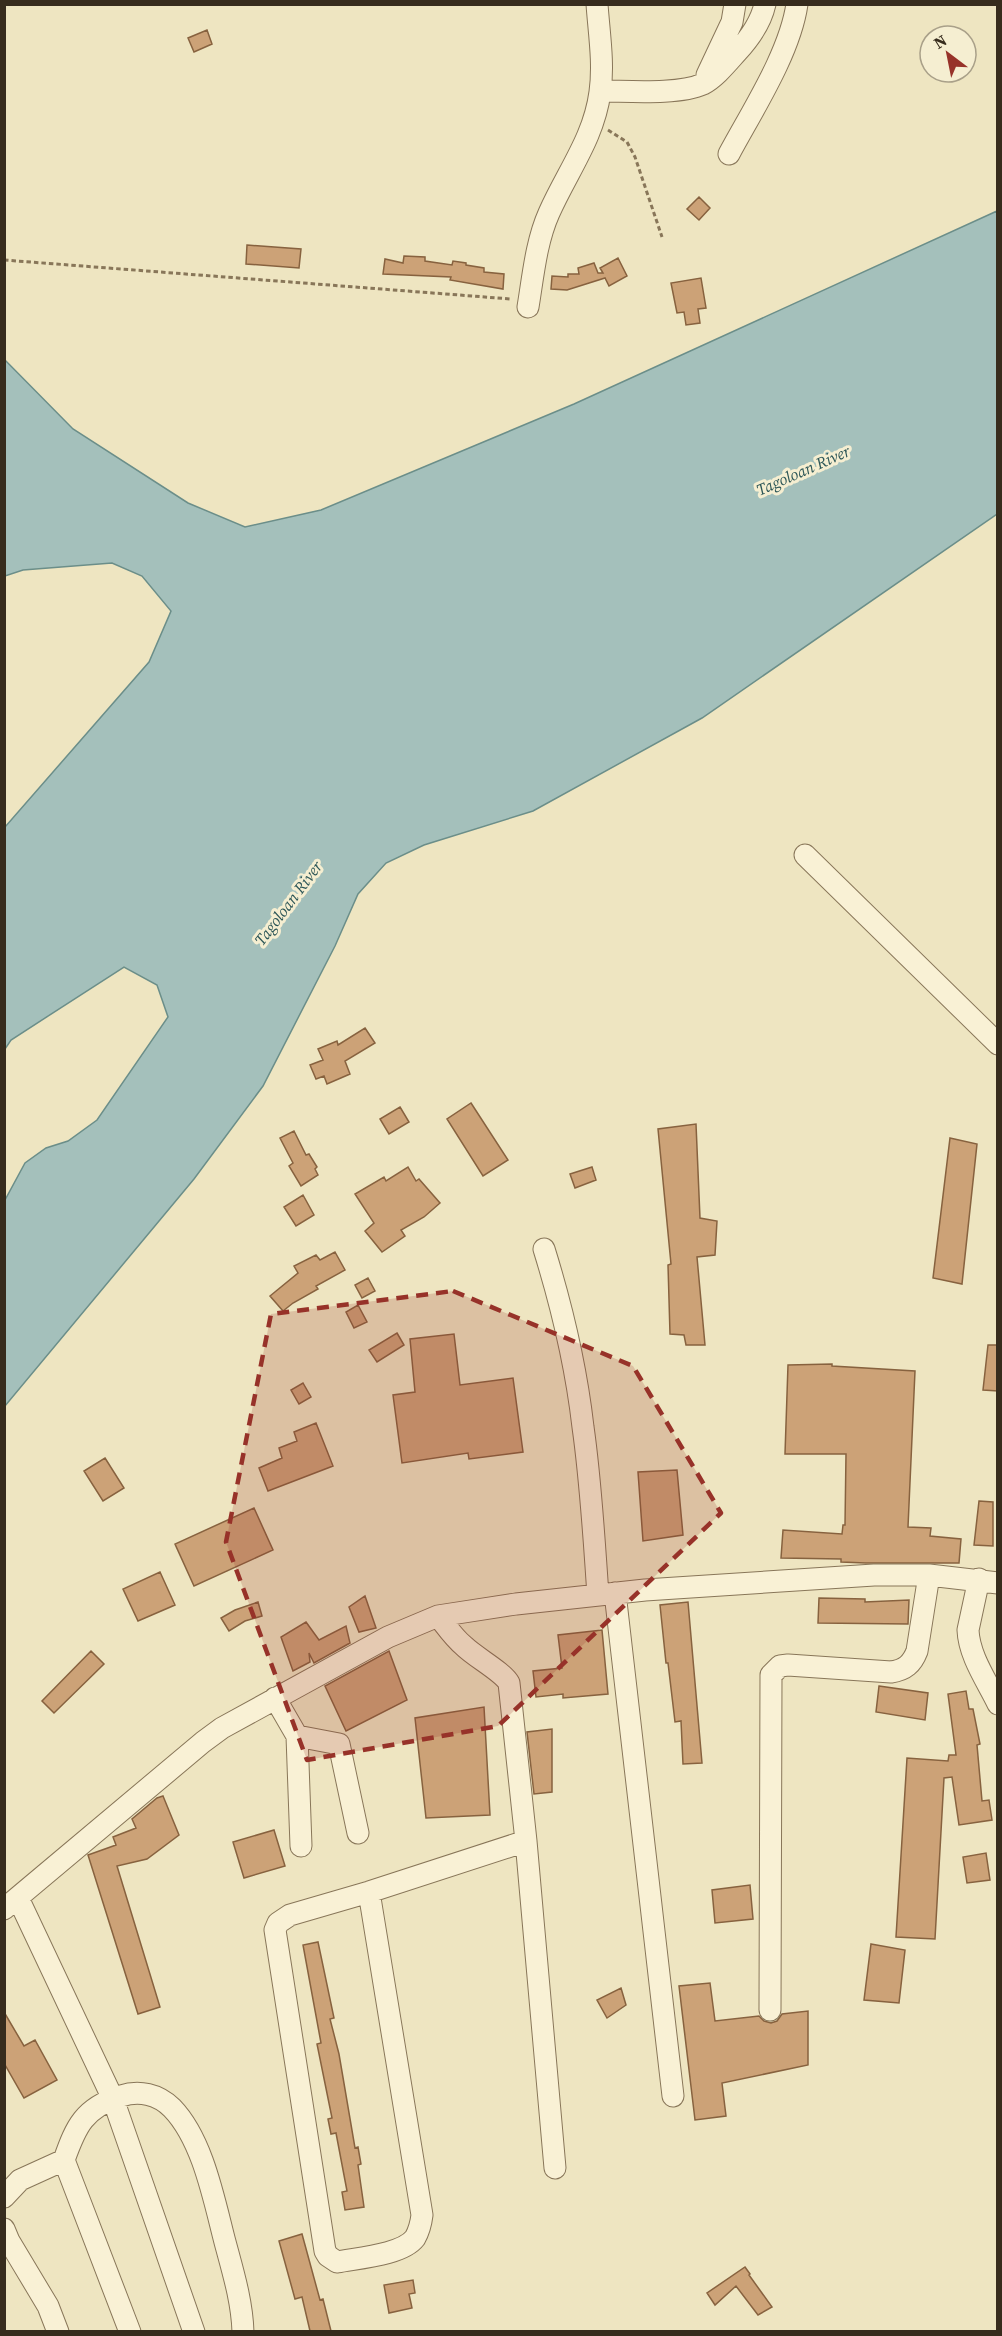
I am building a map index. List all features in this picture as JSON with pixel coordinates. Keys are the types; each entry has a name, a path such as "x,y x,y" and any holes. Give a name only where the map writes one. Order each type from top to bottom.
{"street":[{"path":"529,304 540,243 548,214 582,151 593,124 600,91 601,66 597,4"},
{"path":"703,84 732,22 735,4"},
{"path":"600,91 680,90 703,84 723,67 745,42 763,14 765,4"},
{"path":"729,154 773,72 795,20 797,4"},
{"path":"805,855 998,1044"},
{"path":"544,1249 565,1327 580,1408 607,1594 673,2096"},
{"path":"194,2331 112,2099 11,1903 203,1742 222,1728 388,1636 438,1616 516,1604 607,1594 874,1575 929,1575 988,1581 968,1630 977,1662 998,1704"},
{"path":"770,2010 771,1675 780,1666 788,1665 900,1671 914,1660 918,1651 929,1575"},
{"path":"438,1616 461,1644 509,1683 526,1841 555,2168"},
{"path":"275,1698 297,1736 301,1846"},
{"path":"297,1736 339,1744 358,1833"},
{"path":"369,1892 422,2215 414,2238 406,2246 394,2251 337,2262 325,2252 275,1930 278,1923 290,1915 526,1841"},
{"path":"130,2331 64,2160 75,2131 89,2111 127,2094 145,2093 160,2099 171,2107 196,2145 213,2196 242,2308 243,2331"},
{"path":"4,2197 20,2180 64,2160"},
{"path":"4,2229 48,2306 58,2331"}],"path":[{"path":"593,124 617,134 627,142 635,157 662,237"},
{"path":"4,260 529,304"}],"highlighted area":[{"path":"453,1291 633,1366 721,1513 498,1726 307,1760 226,1542 271,1314"}],"water":[{"name":"Tagoloan River","path":"997,211 997,514 702,718 533,811 424,845 386,863 358,894 335,946 263,1086 194,1179 5,1406 5,1200 25,1163 46,1148 68,1141 97,1120 168,1017 157,985 124,967 11,1040 5,1049 5,827 149,662 171,611 142,576 112,563 23,570 5,576 5,360 73,429 188,503 245,527 321,510 574,404"}],"building":[{"path":"207,30 212,44 194,52 188,38"},
{"path":"699,197 710,208 699,220 687,209"},
{"path":"247,245 301,249 299,268 246,264"},
{"path":"404,256 425,257 425,261 452,265 453,261 466,263 466,265 484,268 484,272 504,274 503,289 450,280 451,277 383,274 385,259 403,263"},
{"path":"618,258 627,276 609,286 605,278 567,290 551,289 552,276 568,277 568,274 579,274 578,268 594,263 598,273 603,273 600,268"},
{"path":"701,278 706,308 698,309 700,323 686,325 684,312 677,313 671,283"},
{"path":"365,1028 375,1043 345,1061 350,1074 327,1084 324,1076 316,1079 310,1065 323,1060 318,1049 337,1041 338,1045"},
{"path":"471,1103 508,1160 483,1176 447,1119"},
{"path":"400,1107 409,1122 389,1134 380,1119"},
{"path":"696,1124 700,1218 717,1221 715,1255 697,1257 705,1345 686,1345 684,1335 670,1334 668,1265 671,1264 658,1129"},
{"path":"294,1131 306,1155 309,1154 317,1167 315,1169 318,1175 301,1186 289,1166 293,1163 280,1138"},
{"path":"950,1138 977,1144 962,1284 933,1278"},
{"path":"408,1167 416,1181 419,1179 440,1203 424,1217 401,1230 405,1236 382,1252 365,1231 374,1223 355,1194 384,1177 386,1181"},
{"path":"592,1167 596,1180 575,1188 570,1174"},
{"path":"303,1195 314,1215 296,1226 284,1207"},
{"path":"335,1252 345,1270 316,1286 318,1289 283,1311 270,1296 298,1273 294,1266 316,1255 320,1260"},
{"path":"368,1278 375,1291 362,1298 355,1285"},
{"path":"358,1305 367,1322 354,1328 346,1312"},
{"path":"397,1333 404,1345 377,1362 369,1350"},
{"path":"454,1334 460,1385 513,1378 523,1452 469,1459 468,1453 402,1463 393,1395 415,1392 410,1339"},
{"path":"988,1345 998,1345 998,1391 983,1390"},
{"path":"832,1364 832,1366 915,1371 908,1527 931,1528 930,1536 961,1539 959,1563 866,1563 841,1562 841,1559 781,1558 783,1530 842,1534 843,1525 845,1525 846,1454 785,1454 788,1365"},
{"path":"303,1383 311,1397 299,1404 291,1390"},
{"path":"316,1423 333,1466 268,1491 259,1468 282,1458 279,1448 297,1441 294,1432"},
{"path":"105,1458 124,1488 103,1501 84,1471"},
{"path":"677,1470 683,1535 643,1541 638,1472"},
{"path":"979,1501 993,1502 993,1546 974,1545"},
{"path":"254,1508 273,1550 194,1586 175,1544"},
{"path":"160,1572 175,1605 138,1621 123,1589"},
{"path":"365,1596 376,1628 359,1632 349,1607"},
{"path":"819,1598 865,1599 865,1602 909,1600 908,1624 818,1623"},
{"path":"258,1602 262,1616 245,1621 229,1631 221,1618"},
{"path":"688,1602 702,1763 683,1764 681,1721 675,1722 660,1605"},
{"path":"306,1622 319,1640 346,1626 350,1643 314,1663 309,1653 310,1662 293,1671 281,1637"},
{"path":"602,1630 608,1694 563,1698 563,1694 536,1697 533,1671 562,1668 558,1635"},
{"path":"91,1651 104,1664 54,1713 42,1701"},
{"path":"389,1651 407,1700 346,1731 325,1686"},
{"path":"879,1686 928,1693 925,1720 876,1712"},
{"path":"966,1691 969,1709 973,1709 980,1744 977,1745 982,1801 989,1800 992,1820 959,1825 952,1777 944,1778 935,1939 896,1937 907,1758 948,1761 949,1755 956,1755 948,1694"},
{"path":"484,1707 490,1815 426,1818 415,1718"},
{"path":"552,1729 552,1792 534,1794 527,1732"},
{"path":"163,1796 179,1835 147,1859 117,1866 160,2007 138,2014 88,1855 116,1845 113,1837 136,1828 132,1819 157,1798"},
{"path":"274,1830 285,1866 244,1878 233,1842"},
{"path":"986,1853 990,1880 967,1883 963,1857"},
{"path":"750,1885 753,1919 715,1923 712,1890"},
{"path":"318,1942 334,2018 330,2019 339,2054 355,2148 358,2147 361,2164 358,2165 364,2207 345,2210 342,2192 347,2191 336,2133 331,2134 328,2119 332,2118 317,2044 321,2043 303,1945"},
{"path":"871,1944 905,1950 899,2003 864,2000"},
{"path":"710,1983 715,2021 759,2016 771,2023 777,2021 782,2014 808,2011 808,2065 722,2083 726,2116 695,2120 679,1986"},
{"path":"621,1988 626,2005 607,2018 597,2000"},
{"path":"4,2012 24,2046 35,2040 57,2080 24,2098 4,2063"},
{"path":"302,2234 331,2331 310,2331 302,2297 295,2299 279,2241"},
{"path":"745,2267 772,2307 758,2315 736,2286 715,2305 707,2293"},
{"path":"413,2280 415,2293 409,2294 412,2308 389,2313 384,2285"}]}
